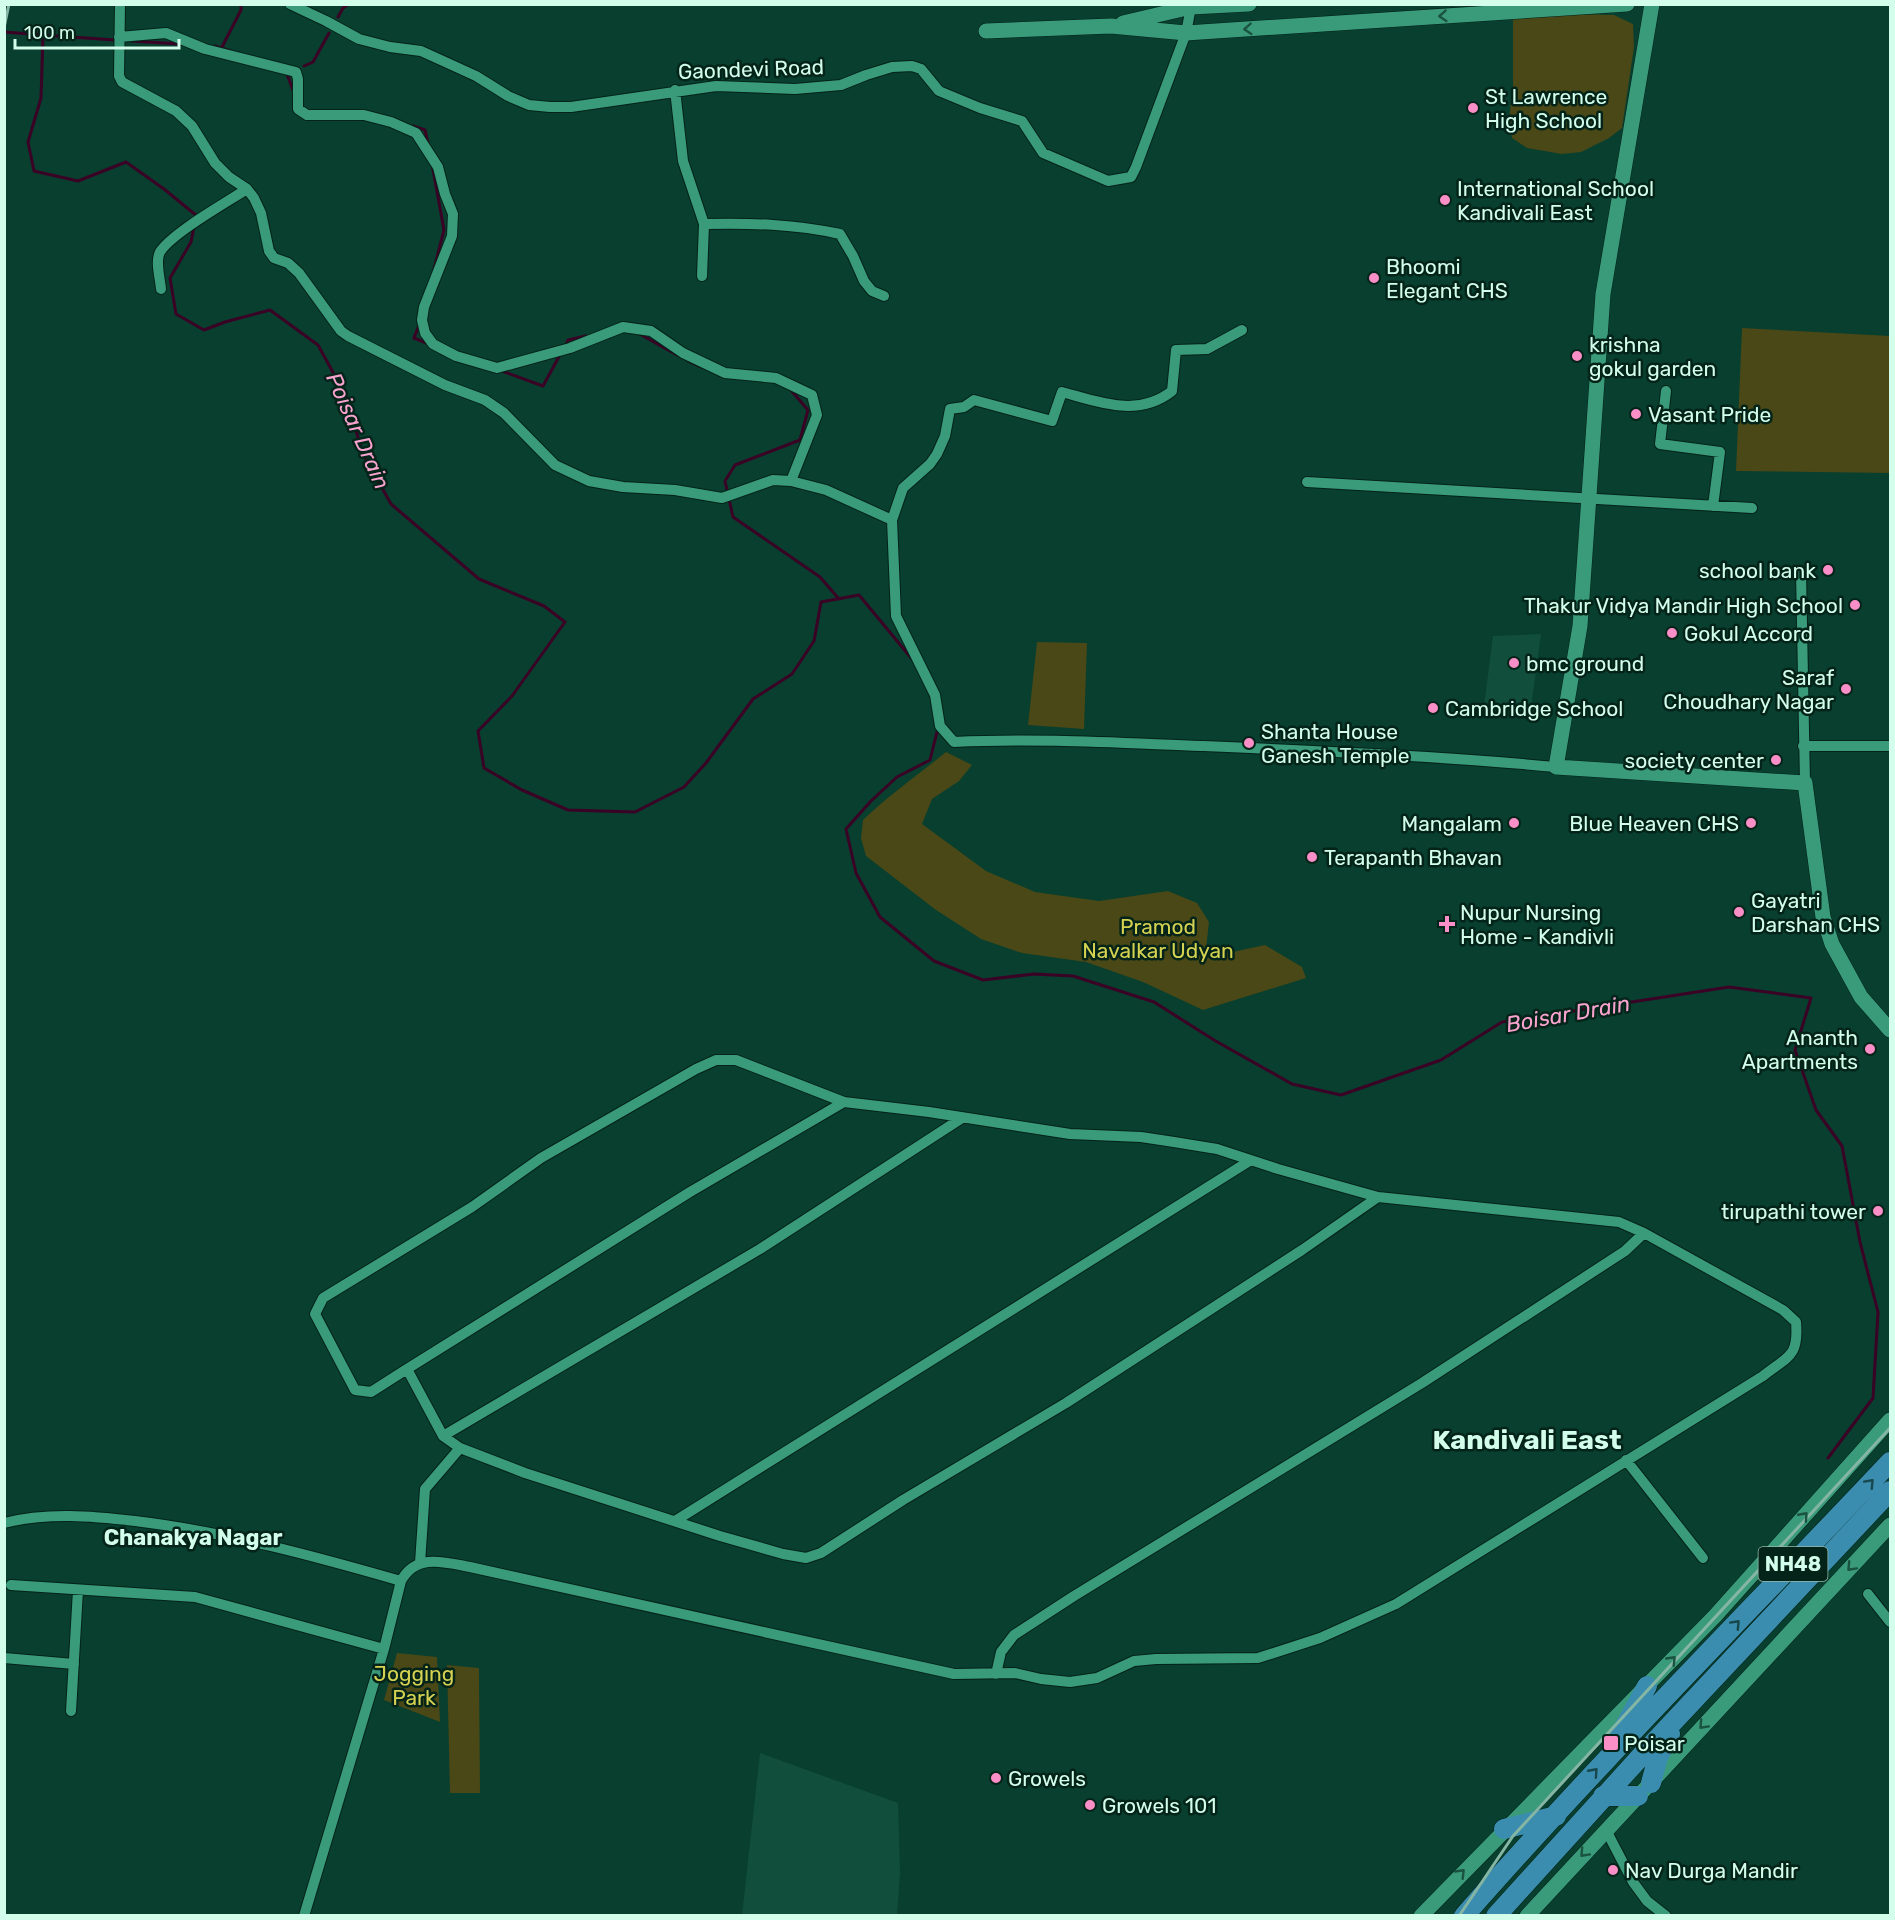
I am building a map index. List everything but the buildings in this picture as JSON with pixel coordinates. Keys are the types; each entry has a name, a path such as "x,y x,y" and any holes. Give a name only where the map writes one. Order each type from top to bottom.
{"highway":[{"name":"NH48","path":"1464,1916 1614,1750 1890,1462"},
{"name":"NH48","path":"1496,1916 1603,1796 1890,1491"},
{"path":"1614,1750 1623,1726 1647,1686"},
{"path":"1603,1796 1645,1789 1658,1756 1682,1713"},
{"path":"1504,1829 1556,1816"}],"street":[{"path":"120,4 119,76 122,82 176,111 192,126 215,163 229,177 247,189 254,198 261,213 269,251 274,258 288,262 299,273 341,331 348,336 445,385 485,400 504,413 555,465 589,481 623,488 675,490 722,498 773,480 791,481 825,490 892,520"},
{"name":"Gaondevi Road","path":"290,4 359,39 390,47 421,51 476,76 508,96 529,105 571,106 716,86 813,88 841,85 892,67 912,66 921,69 939,91 980,108 1022,121 1043,153 1108,182 1131,177 1186,33"},
{"path":"1111,26 1191,8 1249,4"},
{"path":"986,31 1111,26 1186,33 1484,9 1627,4"},
{"path":"1556,767 1580,627 1603,294 1652,4"},
{"path":"1186,33 1191,8"},
{"path":"119,32 166,33 205,49 296,72 298,109 307,115 364,115 391,122 416,133 438,167 453,214 452,236 424,307 425,333 433,345 456,356 497,368 570,348 623,327 651,332 683,353 725,373 776,378 812,395 817,415 791,481"},
{"path":"675,90 683,161 704,224 702,276"},
{"path":"161,289 158,264 160,252 180,233 247,189"},
{"path":"704,224 768,224 809,227 840,234 864,282 872,291 884,296"},
{"path":"1242,330 1208,349 1176,350 1172,391 1162,398 1140,405 1126,407 1110,405 1062,392 1052,421 974,400 964,407 950,409 945,436 937,454 930,464 903,488 892,520 896,616 935,695 940,726 954,742 1007,739 1467,758 1556,767 1805,783"},
{"path":"1666,392 1660,444 1720,452 1713,506"},
{"path":"1307,482 1752,508"},
{"path":"1801,572 1805,783 1823,917 1832,944 1861,997 1890,1030"},
{"path":"1803,746 1890,746"},
{"path":"304,1916 384,1649 401,1581 406,1572 420,1563 437,1561 470,1567 954,1674 1015,1673 1041,1680 1070,1682 1097,1678 1134,1661 1258,1658 1320,1638 1396,1604 1763,1376 1794,1352 1797,1338 1796,1322 1783,1310 1644,1233 1618,1222 1378,1197 1217,1149 1141,1137 1070,1134 844,1102 736,1060 716,1060 541,1158 472,1207 323,1298 315,1314 355,1390 371,1392 690,1192 844,1102"},
{"path":"443,1436 760,1250 962,1118"},
{"path":"675,1521 1251,1160"},
{"path":"407,1369 443,1436 460,1448 525,1473 675,1521 783,1554 806,1558 821,1553 903,1500 1076,1397 1302,1250 1378,1197"},
{"path":"996,1674 1002,1652 1014,1635 1422,1383 1625,1251 1644,1233"},
{"path":"1421,1916 1715,1616 1890,1420"},
{"path":"420,1563 425,1489 460,1448"},
{"path":"1626,1460 1703,1558"},
{"path":"4,1523 29,1517 103,1518 189,1528 297,1551 401,1581"},
{"path":"1527,1916 1890,1525"},
{"path":"11,1585 195,1597 384,1649"},
{"path":"71,1711 78,1590"},
{"path":"1868,1594 1890,1622"},
{"path":"4,1658 74,1664"},
{"path":"1606,1830 1633,1882 1647,1901 1666,1916"}],"shaded area":[{"path":"1541,634 1531,708 1484,706 1493,636"},
{"path":"760,1753 898,1803 900,1873 897,1915 742,1915"}],"green space":[{"path":"1574,14 1614,15 1633,24 1634,47 1622,128 1609,138 1581,152 1562,154 1527,148 1512,138 1509,120 1513,85 1513,19"},
{"path":"1742,328 1890,336 1890,473 1736,471"},
{"path":"1037,642 1087,643 1084,729 1028,725"},
{"name":"Pramod Navalkar Udyan","path":"946,752 972,765 959,781 932,799 922,824 986,871 1035,892 1099,901 1168,891 1197,903 1209,922 1205,958 1265,945 1302,967 1306,978 1203,1010 1143,982 1086,962 1022,953 981,939 936,910 866,856 861,838 863,820"},
{"name":"Jogging Park","path":"397,1653 437,1657 440,1722 384,1700"},
{"path":"447,1665 479,1668 480,1793 450,1793"}],"waterway":[{"path":"222,47 241,10 241,4"},
{"path":"338,17 343,8 349,4"},
{"name":"Poisar Drain","path":"4,32 43,35 41,98 28,142 34,171 78,181 126,162 164,189 197,216 196,218"},
{"path":"304,66 313,62 329,33"},
{"path":"43,35 115,40"},
{"path":"131,41 181,44"},
{"path":"215,46 231,51"},
{"path":"287,74 294,93"},
{"path":"413,126 425,130 428,143"},
{"path":"432,164 444,230 434,269"},
{"name":"Poisar Drain","path":"194,227 191,242 170,278 176,314 204,330 270,310 318,345 347,398 362,452 391,504 479,579 544,606 565,622 512,696 478,731 484,768 522,790 568,810 635,812 684,787 706,763 753,699 792,674 814,641 821,602 859,595 912,659"},
{"path":"419,325 414,338 429,344"},
{"path":"638,333 677,355"},
{"path":"566,345 568,340 586,336"},
{"path":"499,370 543,386 561,353"},
{"path":"688,361 701,367"},
{"path":"790,389 808,410 800,440 735,465 725,481 733,517 820,577 839,599"},
{"name":"Boisar Drain","path":"938,728 930,760 897,777 846,829 856,873 880,917 934,961 983,980 1034,974 1073,976 1154,1002 1214,1040 1292,1084 1341,1095 1441,1060 1502,1022 1729,987 1811,998 1795,1050 1816,1110 1842,1146 1860,1242 1878,1312 1873,1398 1828,1458"}],"railway":[{"path":"4,28 9,4"},
{"path":"1459,1916 1513,1836 1890,1428"}],"place":[{"name":"St Lawrence High School","path":"1473,108"},
{"name":"International School Kandivali East","path":"1445,200"},
{"name":"Bhoomi Elegant CHS","path":"1374,278"},
{"name":"krishna gokul garden","path":"1577,356"},
{"name":"Vasant Pride","path":"1636,414"},
{"name":"school bank","path":"1828,570"},
{"name":"Thakur Vidya Mandir High School","path":"1855,605"},
{"name":"Gokul Accord","path":"1672,633"},
{"name":"bmc ground","path":"1514,663"},
{"name":"Saraf Choudhary Nagar","path":"1846,689"},
{"name":"Cambridge School","path":"1433,708"},
{"name":"Shanta House Ganesh Temple","path":"1249,743"},
{"name":"society center","path":"1776,760"},
{"name":"Mangalam","path":"1514,823"},
{"name":"Blue Heaven CHS","path":"1751,823"},
{"name":"Terapanth Bhavan","path":"1312,857"},
{"name":"Gayatri Darshan CHS","path":"1739,912"},
{"name":"Nupur Nursing Home - Kandivli","path":"1447,924"},
{"name":"Ananth Apartments","path":"1870,1049"},
{"name":"tirupathi tower","path":"1878,1211"},
{"name":"Poisar","path":"1611,1743"},
{"name":"Growels","path":"996,1778"},
{"name":"Growels 101","path":"1090,1805"},
{"name":"Nav Durga Mandir","path":"1613,1870"}],"district":[{"name":"Kandivali East","path":"1527,1440"},
{"name":"Chanakya Nagar","path":"193,1537"}]}
